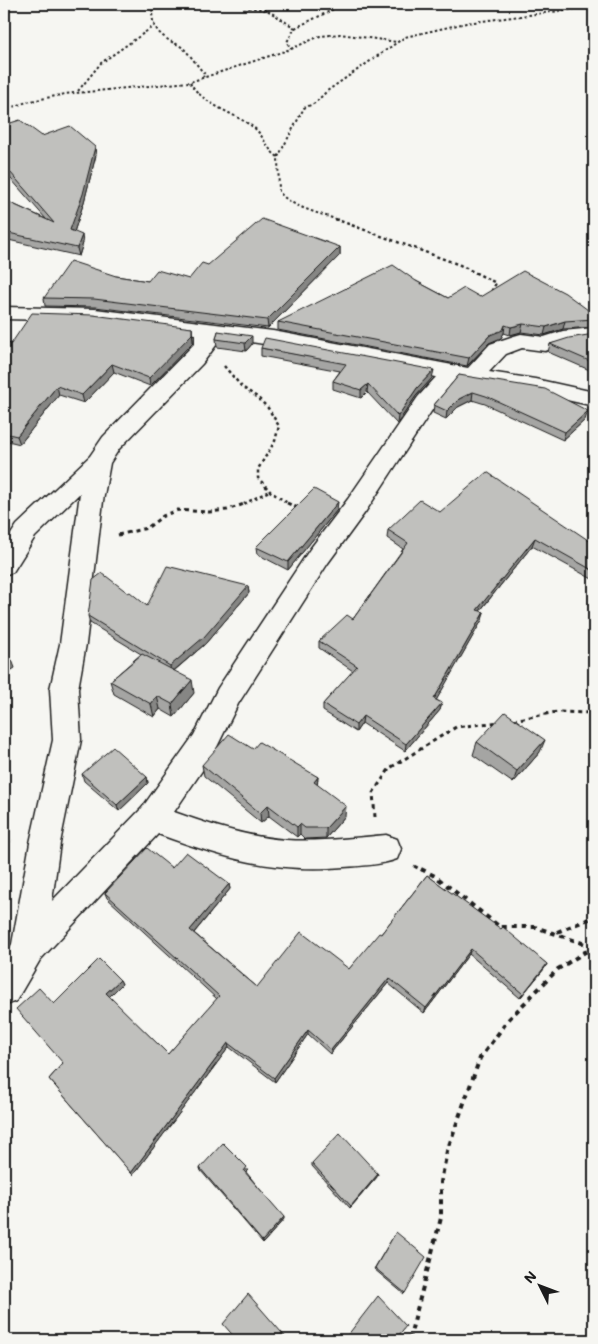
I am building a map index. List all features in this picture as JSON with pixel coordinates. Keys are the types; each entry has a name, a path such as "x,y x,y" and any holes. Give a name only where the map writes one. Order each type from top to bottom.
{"street":[{"path":"4,313 95,315 205,337 273,338 594,399"},
{"path":"4,990 28,949 153,818 204,744 228,696 262,642 426,402 498,349 521,341 545,344 563,338 594,334"},
{"path":"4,565 26,531 98,462 111,443 181,373 205,337"},
{"path":"28,949 45,843 67,740 64,688 73,644 85,543 98,462"},
{"path":"153,818 208,839 285,854 332,854 386,849"}],"path":[{"path":"153,4 151,16 154,26 166,39 185,49 193,62 205,74 202,78"},
{"path":"238,4 245,8 267,10 295,28"},
{"path":"291,49 287,42 295,28 310,19 328,14 341,4"},
{"path":"490,295 496,283 460,265 289,202 281,195 279,190 278,157 304,108 315,103 326,91 397,42 420,33 466,23 575,9 594,9"},
{"path":"76,92 81,89 92,72 101,63 154,26"},
{"path":"4,110 38,99 76,92 190,82 291,49 320,36 330,34 397,42"},
{"path":"190,82 193,89 205,99 231,112 259,132 265,145 278,157"},
{"path":"205,337 242,387 257,397 268,408 279,426 275,441 258,469 258,478 269,491 285,502 338,530"},
{"path":"85,543 147,528 162,516 178,510 209,512 227,510 249,502 269,491"},
{"path":"594,713 557,712 522,719 456,727 390,768 373,793 376,827 386,849 435,876 500,927 535,927 557,933 594,948"},
{"path":"557,933 594,917"},
{"path":"409,1340 441,1218 441,1182 447,1151 480,1058 509,1019 558,969 594,948"}],"building":[{"path":"20,120 42,136 70,126 95,147 83,194 70,230 82,235 77,248 4,232 4,200 54,223 4,165 4,125"},
{"path":"262,219 340,247 267,320 94,299 44,298 70,261 116,276 148,281 157,270 189,279 202,263 208,265"},
{"path":"393,265 416,281 448,298 464,288 480,297 523,271 565,293 588,310 594,308 594,319 565,321 546,327 523,324 511,327 505,325 503,330 490,335 469,358 278,322"},
{"path":"32,313 93,315 192,328 192,334 149,378 112,364 82,395 57,386 17,436 4,433 4,342 11,344"},
{"path":"218,331 252,336 245,343 216,339"},
{"path":"594,334 594,363 550,344 569,338"},
{"path":"265,338 434,370 417,388 398,416 368,384 361,390 333,381 346,364 261,348"},
{"path":"459,375 545,389 588,411 565,432 486,396 473,392 459,399 447,411 434,405"},
{"path":"487,472 594,544 594,571 535,538 477,610 484,612 434,699 442,703 406,744 363,716 356,725 323,704 357,666 319,641 347,615 353,619 408,543 388,530 420,500 440,512"},
{"path":"314,489 338,502 288,562 256,547"},
{"path":"167,566 248,586 204,637 170,666 88,616 93,580 102,573 147,606"},
{"path":"4,653 12,660 4,664"},
{"path":"142,654 192,680 172,704 157,696 151,704 110,681"},
{"path":"505,712 545,740 517,771 477,742"},
{"path":"229,734 253,749 259,742 318,777 314,782 346,806 326,828 305,828 300,824 297,827 268,805 260,813 202,765"},
{"path":"113,747 147,777 117,805 82,774"},
{"path":"147,848 172,868 186,852 229,884 190,930 257,987 301,932 349,969 379,933 381,934 427,875 501,929 503,927 547,964 523,994 471,949 426,1008 389,978 331,1050 308,1030 274,1078 228,1043 131,1173 49,1079 63,1063 16,1009 39,988 54,1004 99,959 120,980 106,993 168,1054 219,996 105,893"},
{"path":"340,1133 378,1174 351,1206 312,1163"},
{"path":"223,1143 247,1167 244,1171 284,1217 262,1241 200,1168"},
{"path":"396,1232 426,1257 405,1293 375,1268"},
{"path":"248,1294 288,1340 237,1340 223,1324"},
{"path":"378,1296 406,1326 395,1340 344,1340"}]}
